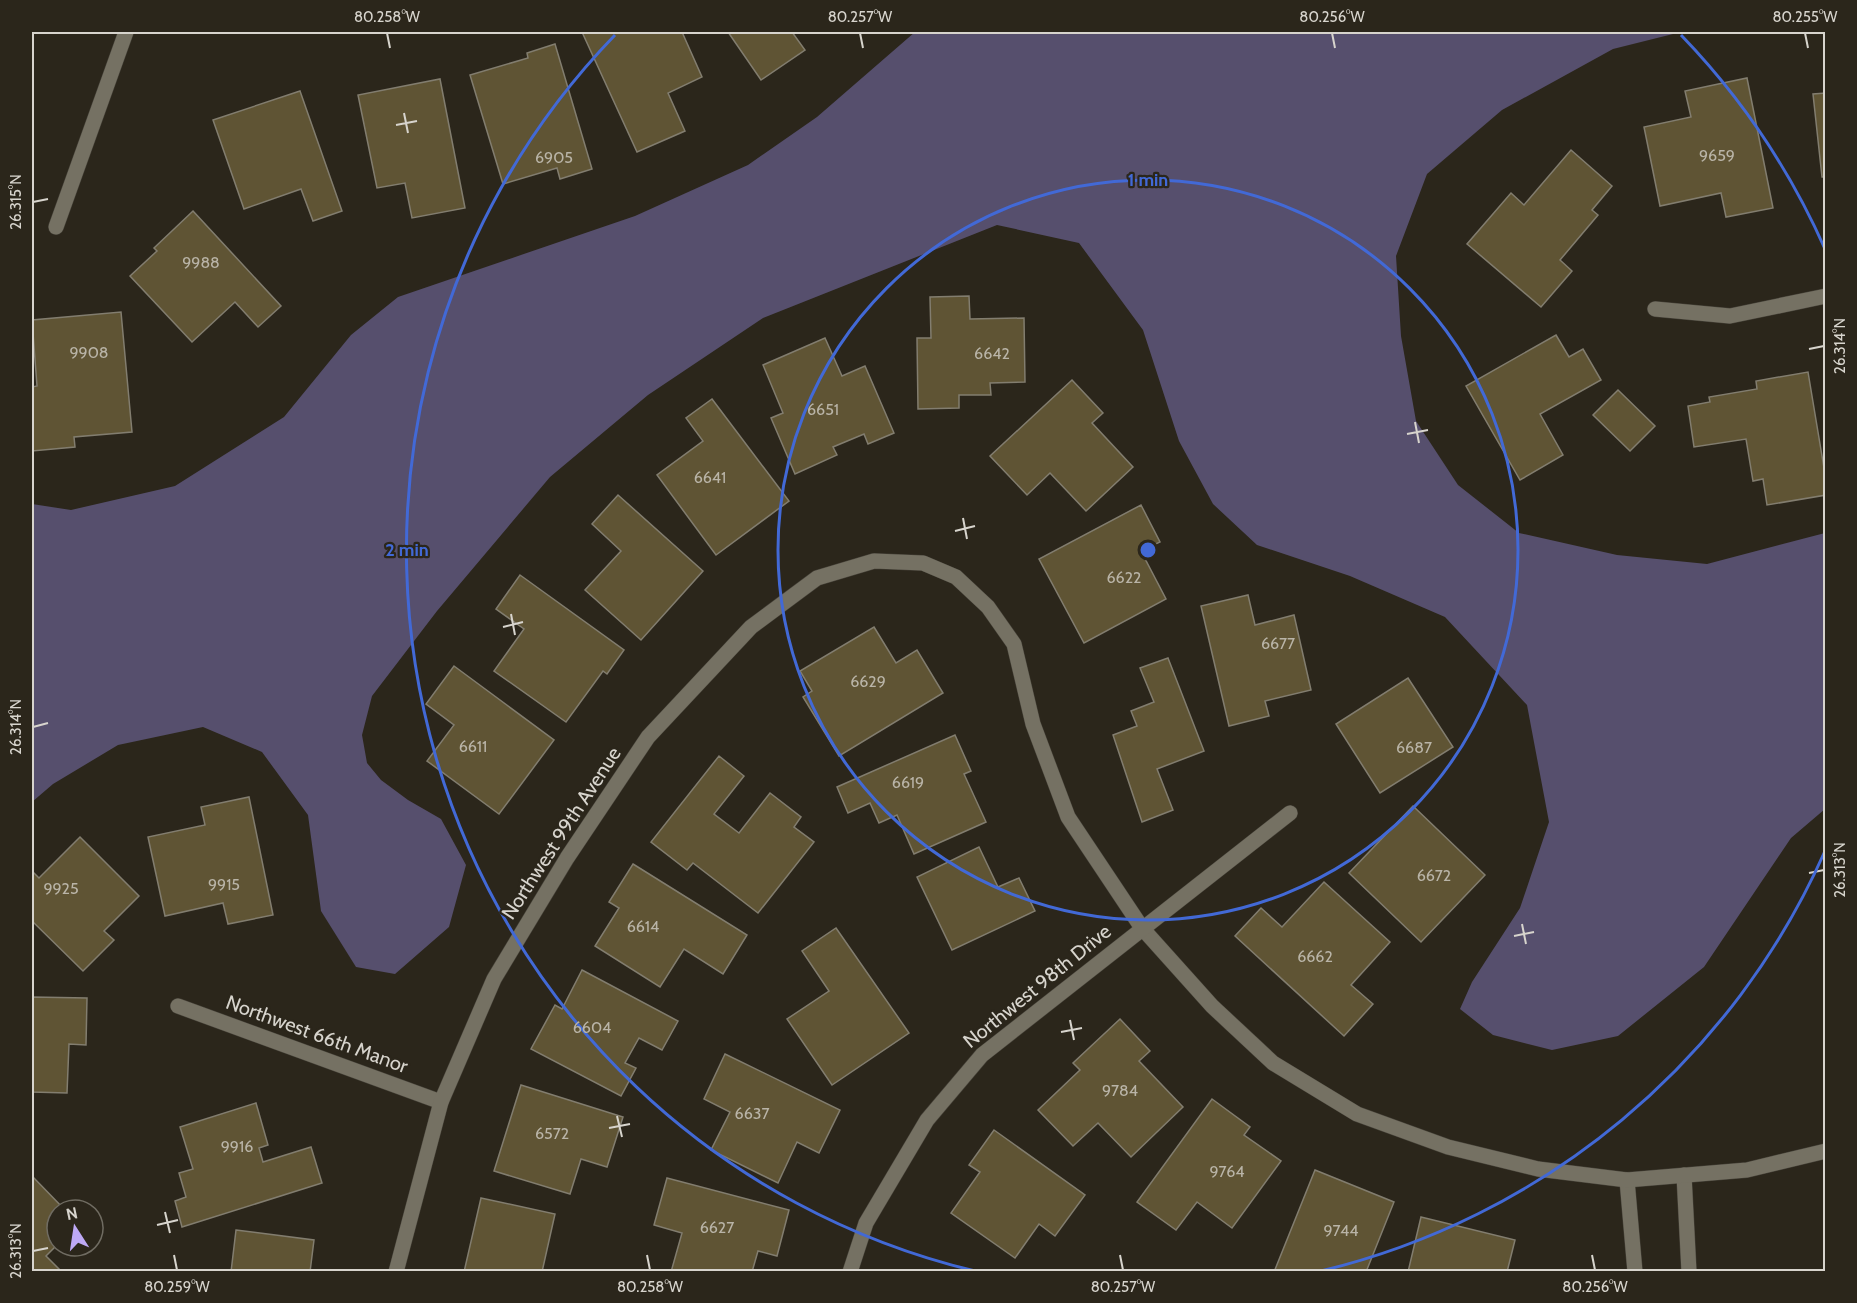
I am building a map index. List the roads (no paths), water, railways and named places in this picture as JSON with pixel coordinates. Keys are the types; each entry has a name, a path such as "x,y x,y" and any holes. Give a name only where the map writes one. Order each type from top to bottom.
{"street":[{"path":"56,227 126,32"},
{"path":"1655,309 1730,316 1826,296"},
{"name":"Northwest 99th Avenue","path":"396,1272 441,1102 494,979 567,858 648,737 751,627 817,578 874,561 923,563 956,576 988,608 1014,644 1033,724 1068,817 1142,928 1212,1006 1273,1064 1357,1114 1448,1147 1538,1168 1627,1180 1746,1170 1826,1151"},
{"name":"Northwest 98th Drive","path":"850,1272 866,1223 927,1120 975,1063 1142,928 1290,813"},
{"name":"Northwest 66th Manor","path":"178,1006 441,1102"},
{"path":"1684,1175 1689,1272"},
{"path":"1627,1180 1635,1272"}]}
